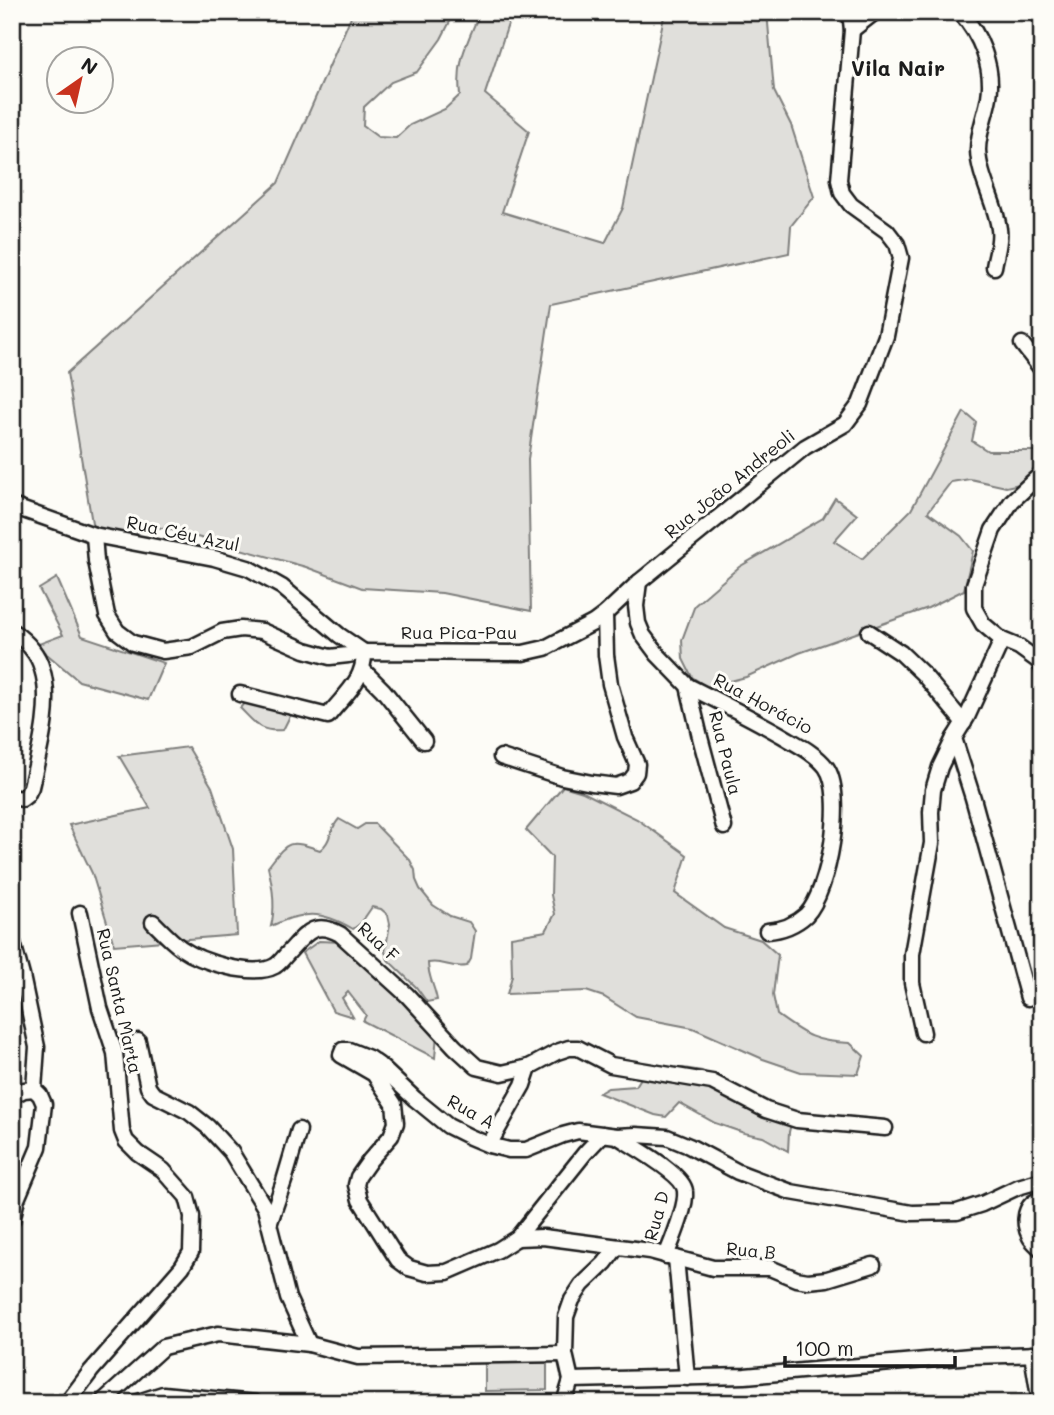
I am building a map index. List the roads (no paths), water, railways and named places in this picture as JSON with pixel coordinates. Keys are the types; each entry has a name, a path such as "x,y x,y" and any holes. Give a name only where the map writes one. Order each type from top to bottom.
{"street":[{"name":"Rua João Andreoli","path":"621,598 805,447 845,424 860,404 886,336 901,258 892,237 852,205 842,192 839,180 852,30 850,12"},
{"path":"852,30 875,12"},
{"path":"960,12 971,25 988,64 989,95 979,134 978,152 999,226 1000,239 994,267"},
{"path":"1022,344 1042,370"},
{"path":"1042,473 1012,501 993,530 974,585 974,608 983,624 1002,640 1037,660 1042,667"},
{"name":"Rua Céu Azul","path":"12,506 94,535 214,558 248,568 282,587 339,635 365,652"},
{"name":"Rua Pica-Pau","path":"94,535 96,561 107,615 117,631 133,643 163,651 192,647 222,632 241,629 262,631 305,650 330,657 365,652 523,653 545,648 593,623 621,598"},
{"path":"639,582 636,606 643,635 688,686"},
{"path":"501,757 562,777 616,786 630,780 636,773 637,764 625,737 610,684 605,614"},
{"path":"12,631 28,643 42,667 46,717 31,787 22,799 12,797"},
{"path":"869,632 901,653 923,674 964,723"},
{"path":"923,1033 912,983 912,954 932,844 930,812 933,790 940,768 1002,640"},
{"path":"240,694 328,716 359,679 365,652"},
{"path":"363,670 383,690 424,741"},
{"name":"Rua Paula","path":"688,686 724,827"},
{"name":"Rua Horácio","path":"688,686 811,752 828,769 833,787 835,822 823,884 807,914 784,928 767,931"},
{"path":"954,738 1028,998"},
{"name":"Rua Santa Marta","path":"67,1403 91,1371 181,1267 191,1252 192,1216 187,1198 163,1170 126,1141 122,1131 115,1054 100,1008 80,913"},
{"name":"Rua F","path":"153,922 180,947 193,955 239,969 260,969 276,965 303,936 316,928 328,927 340,933 407,995 477,1067 502,1073 529,1067 569,1048 578,1048 611,1065 712,1082 766,1110 797,1121 885,1128"},
{"path":"12,939 37,1047 34,1089 44,1104 38,1147 12,1221"},
{"path":"138,1041 148,1087 153,1094 189,1112 208,1127 231,1152 265,1208 288,1298 309,1344"},
{"name":"Rua A","path":"517,1238 498,1250 447,1272 427,1273 409,1268 398,1260 360,1200 356,1185 358,1177 370,1160 391,1136 396,1123 394,1104 374,1074 341,1055 343,1050 369,1058 379,1065 448,1126 470,1138 509,1150 526,1150 578,1131 667,1137 738,1172 792,1192 912,1213 957,1212 1042,1180"},
{"path":"489,1145 523,1085 529,1067"},
{"path":"12,1096 34,1089"},
{"path":"270,1222 299,1130"},
{"path":"517,1238 585,1153 610,1135"},
{"name":"Rua D","path":"610,1135 666,1168 681,1181 685,1191 671,1257 687,1378"},
{"path":"1042,1199 1029,1206 1026,1214 1030,1237 1042,1250"},
{"name":"Rua B","path":"517,1238 543,1237 650,1251 713,1268 770,1268 808,1281 827,1279 873,1265"},
{"path":"564,1403 570,1380 565,1354 566,1318 572,1300 617,1247"},
{"path":"101,1403 163,1347 218,1334 309,1344 358,1357 565,1354"},
{"path":"570,1380 745,1376 971,1356 1037,1354 1040,1403"},
{"path":"135,1403 163,1394 255,1403"}],"district":[{"name":"Vila Nair","path":"898,69"}]}
